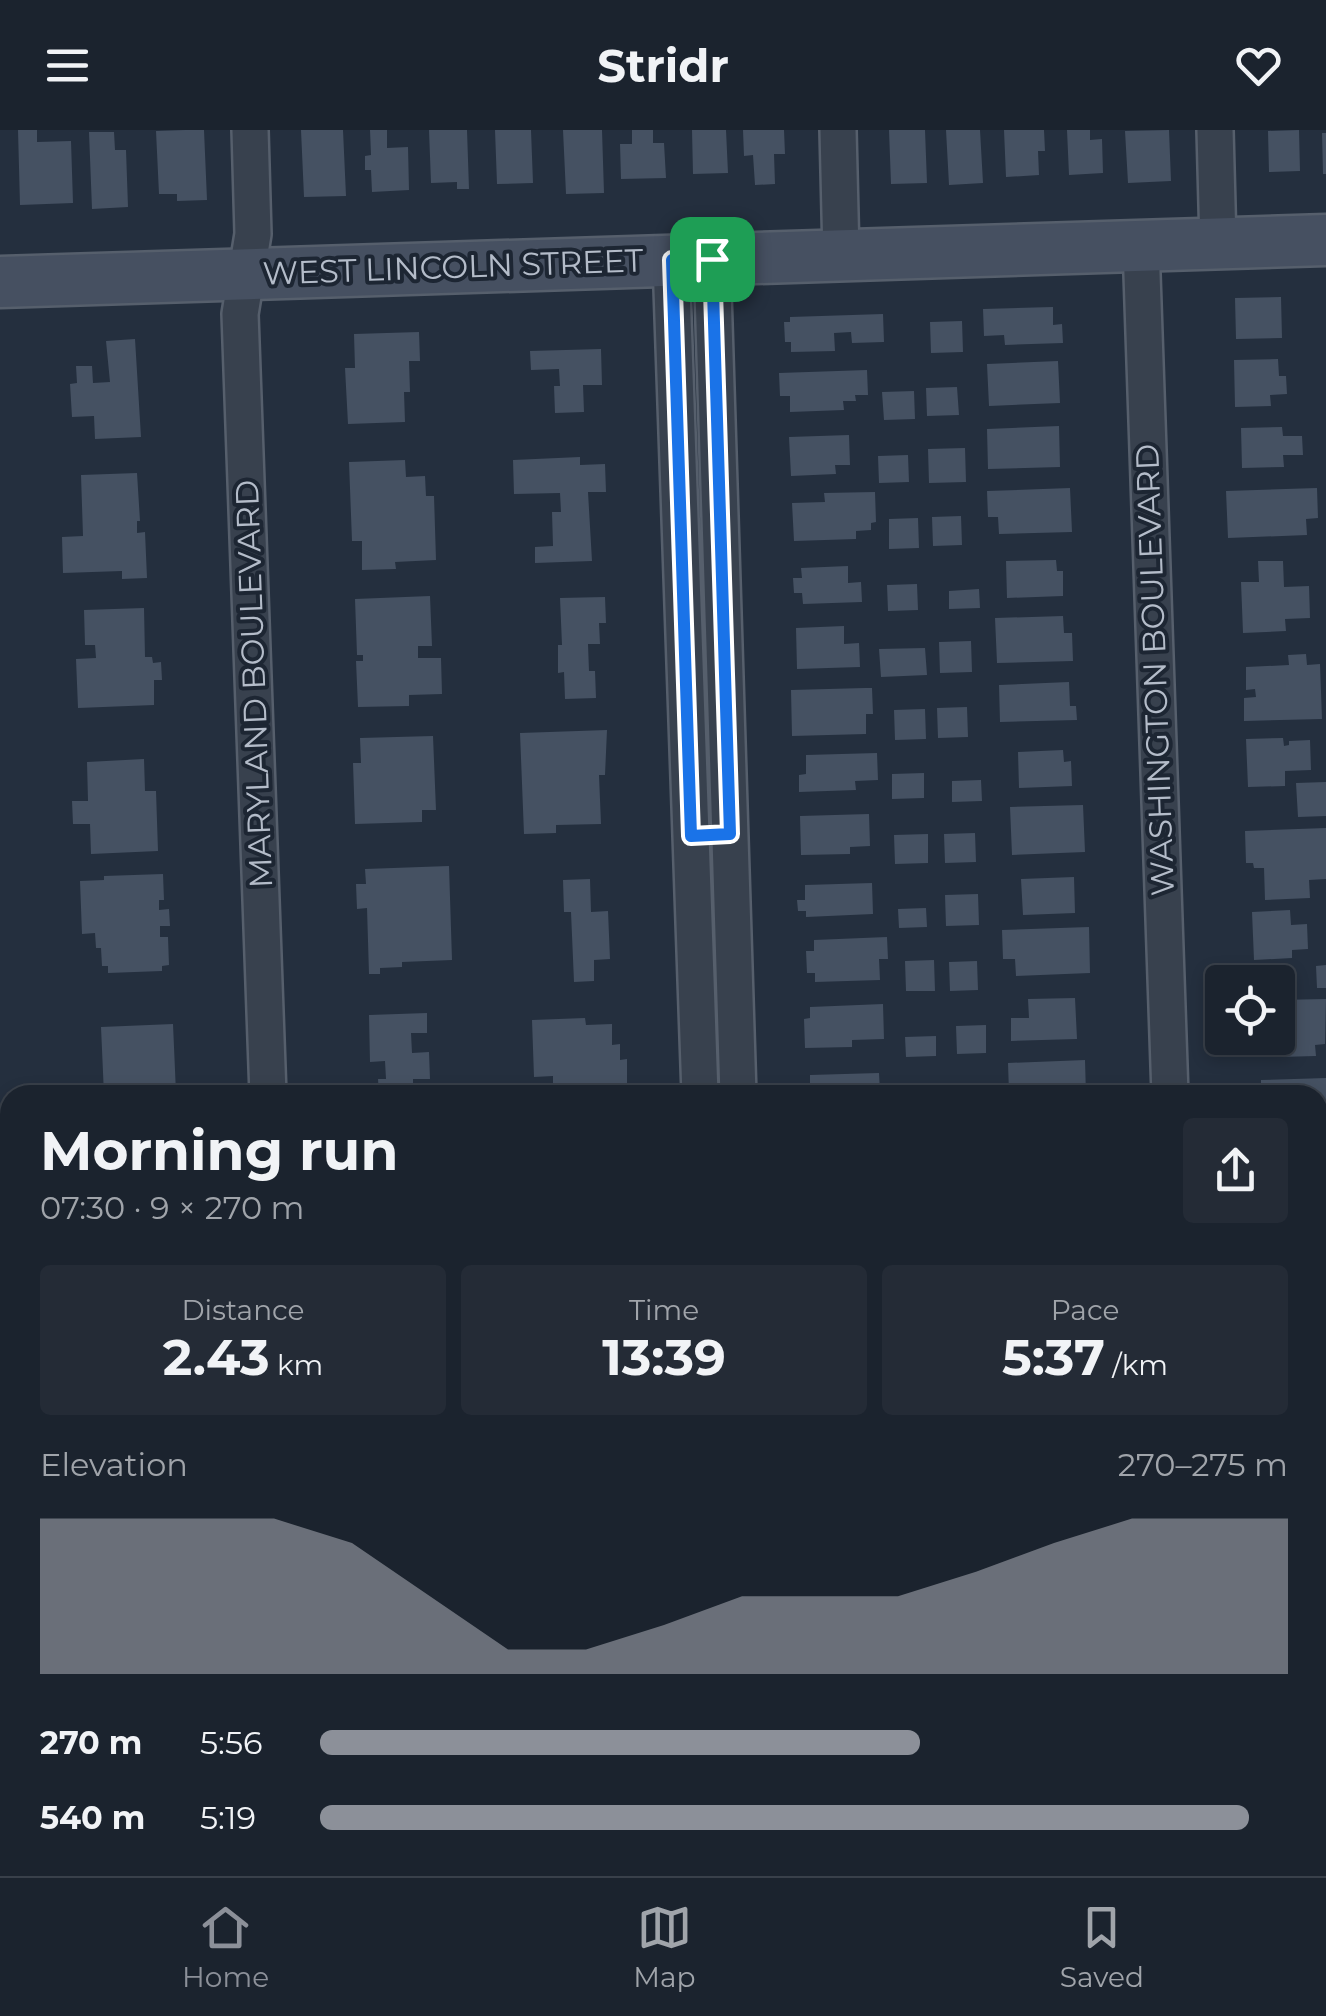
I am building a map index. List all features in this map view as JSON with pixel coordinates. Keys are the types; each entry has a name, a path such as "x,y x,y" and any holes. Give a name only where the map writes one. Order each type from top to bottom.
{"street":[{"name":"MARYLAND BOULEVARD","path":"250,130 253,234 240,314 268,1085"},
{"path":"838,130 841,255"},
{"path":"1215,130 1218,243"},
{"name":"WEST LINCOLN STREET","path":"0,282 1326,240"},
{"name":"WASHINGTON BOULEVARD","path":"1141,245 1170,1085"},
{"path":"692,260 730,834 738,1085"},
{"path":"692,260 691,836 700,1085"},
{"path":"691,836 730,834"}],"building":[{"path":"18,130 37,130 37,142 71,141 73,203 20,205"},
{"path":"204,130 207,200 177,201 177,194 159,194 156,131"},
{"path":"301,130 343,130 346,196 304,197"},
{"path":"370,130 387,130 387,148 408,147 409,190 372,192 371,170 365,170 365,156 371,155"},
{"path":"429,130 467,130 469,189 457,189 457,182 431,183"},
{"path":"495,130 531,130 533,183 497,184"},
{"path":"563,130 602,130 604,193 566,194"},
{"path":"632,130 653,130 653,143 664,143 666,178 621,179 620,144 632,144"},
{"path":"692,130 726,130 728,173 693,174"},
{"path":"743,130 784,130 785,154 774,154 775,184 755,185 753,155 744,156"},
{"path":"889,130 925,130 927,183 891,184"},
{"path":"946,130 980,130 983,183 949,185"},
{"path":"1004,130 1044,130 1045,151 1038,151 1039,175 1006,177"},
{"path":"1067,130 1090,130 1090,140 1102,139 1103,173 1069,175"},
{"path":"1169,130 1171,181 1128,183 1125,131"},
{"path":"1299,130 1300,171 1269,172 1268,131"},
{"path":"89,132 114,132 115,150 126,150 128,207 92,209"},
{"path":"1322,133 1326,133 1326,174 1323,174"},
{"path":"1281,297 1282,338 1236,339 1235,298"},
{"path":"1053,307 1053,325 1062,324 1063,343 1005,345 1004,335 984,336 983,309"},
{"path":"883,314 884,342 852,343 851,332 834,333 835,351 791,352 791,342 785,342 784,322 790,322 790,317"},
{"path":"962,321 963,352 931,353 930,322"},
{"path":"419,332 420,361 409,361 410,392 404,392 405,422 348,424 345,368 355,368 354,334"},
{"path":"135,339 141,437 95,439 94,416 72,417 70,384 77,383 76,366 92,366 93,383 110,382 106,341"},
{"path":"601,349 602,385 583,385 584,412 555,413 554,386 560,386 559,369 531,370 530,351"},
{"path":"1278,359 1279,376 1286,376 1287,394 1270,395 1271,406 1235,407 1234,360"},
{"path":"1058,361 1060,403 989,406 987,364"},
{"path":"867,370 868,395 855,395 856,401 843,401 844,410 790,412 790,396 780,396 779,373"},
{"path":"957,387 959,415 927,416 926,388"},
{"path":"914,391 915,419 884,420 882,392"},
{"path":"1059,426 1060,467 988,469 987,429"},
{"path":"1282,427 1283,436 1302,436 1303,455 1283,455 1284,467 1242,468 1241,428"},
{"path":"849,435 850,465 835,465 836,474 791,476 789,437"},
{"path":"965,448 966,482 929,483 928,449"},
{"path":"908,455 909,482 879,483 878,456"},
{"path":"580,457 580,465 605,464 606,492 588,492 592,561 535,563 535,547 553,546 552,512 561,512 560,493 514,494 513,460"},
{"path":"405,460 406,477 425,476 426,496 434,496 436,560 395,562 396,569 362,570 362,541 352,541 349,462"},
{"path":"137,473 137,533 145,532 147,578 122,579 122,571 63,573 62,537 83,536 81,475"},
{"path":"1070,488 1072,532 999,534 998,517 988,517 987,491"},
{"path":"1317,488 1318,518 1306,519 1307,535 1228,538 1226,491"},
{"path":"875,492 876,522 871,523 871,530 856,531 856,539 794,541 792,503 825,502 824,493"},
{"path":"961,516 962,545 933,546 932,517"},
{"path":"918,518 919,548 889,549 889,519"},
{"path":"1056,560 1057,571 1063,571 1063,596 1007,598 1006,561"},
{"path":"1258,561 1283,561 1284,587 1309,586 1310,618 1285,619 1286,631 1243,633 1241,582 1259,582"},
{"path":"848,566 848,583 861,582 862,602 803,604 802,593 794,593 793,578 802,578 801,568"},
{"path":"917,584 918,610 888,611 887,585"},
{"path":"979,589 980,608 949,609 949,591"},
{"path":"430,596 432,646 418,646 418,658 441,658 442,694 409,695 409,706 358,707 356,661 363,661 363,655 357,655 355,599"},
{"path":"605,597 606,623 599,623 600,644 588,644 596,698 565,699 564,672 558,673 558,645 562,645 560,598"},
{"path":"144,608 145,657 152,657 153,663 161,662 162,680 154,680 154,705 78,708 76,659 96,658 95,645 85,645 84,610"},
{"path":"1063,616 1064,633 1072,633 1073,661 997,663 995,618"},
{"path":"844,626 844,644 859,643 860,667 797,669 796,628"},
{"path":"971,641 972,672 940,673 939,642"},
{"path":"925,648 927,675 881,677 879,649"},
{"path":"1306,654 1307,665 1320,664 1322,719 1244,721 1244,698 1256,697 1255,689 1246,690 1246,667 1289,665 1288,655"},
{"path":"1069,682 1070,706 1076,706 1077,720 1000,722 999,685"},
{"path":"872,688 873,714 866,714 866,734 792,736 791,690"},
{"path":"967,707 968,737 938,738 937,708"},
{"path":"925,709 926,739 895,740 894,710"},
{"path":"607,730 605,775 599,775 601,824 556,825 556,833 524,834 520,733"},
{"path":"433,736 436,810 422,810 422,822 355,824 353,763 361,763 360,738"},
{"path":"1283,738 1284,746 1289,741 1310,740 1311,770 1285,771 1285,786 1248,787 1246,739"},
{"path":"1063,750 1064,762 1071,761 1072,786 1019,788 1018,752"},
{"path":"877,753 878,780 855,781 856,790 799,792 799,775 806,774 806,755"},
{"path":"144,759 145,791 156,791 158,851 91,854 90,824 73,824 72,801 88,801 87,762"},
{"path":"924,773 924,798 892,799 892,774"},
{"path":"981,780 982,801 952,802 952,781"},
{"path":"1326,782 1326,816 1298,817 1296,783"},
{"path":"1083,805 1085,852 1012,855 1010,807"},
{"path":"869,814 870,846 850,847 850,854 801,855 800,816"},
{"path":"1326,828 1326,879 1309,880 1310,898 1265,900 1264,868 1246,863 1245,831"},
{"path":"975,833 976,862 945,863 944,834"},
{"path":"928,834 928,863 895,864 894,835"},
{"path":"449,866 452,960 402,962 402,967 380,968 380,974 369,974 367,908 357,909 356,884 366,884 365,869"},
{"path":"163,874 164,900 159,900 159,910 169,909 170,926 160,926 160,937 168,937 169,965 162,966 162,971 108,973 108,966 102,966 101,948 96,948 95,933 82,934 80,881"},
{"path":"1074,877 1075,913 1023,915 1021,879"},
{"path":"590,879 591,912 608,911 610,959 594,960 594,981 574,982 571,912 564,912 563,880"},
{"path":"872,883 873,914 806,917 806,911 798,911 797,900 805,900 805,885"},
{"path":"978,894 979,925 946,926 945,895"},
{"path":"926,908 927,927 899,928 898,909"},
{"path":"1290,910 1291,925 1307,924 1308,949 1292,950 1292,958 1254,960 1252,912"},
{"path":"1089,927 1090,973 1016,976 1015,959 1003,959 1002,930"},
{"path":"887,937 888,959 879,959 880,980 815,982 815,973 807,973 806,951 814,951 814,940"},
{"path":"934,960 935,991 906,991 905,961"},
{"path":"977,961 978,990 950,991 949,962"},
{"path":"1326,965 1326,988 1317,988 1316,966"},
{"path":"1075,998 1077,1039 1011,1041 1011,1018 1029,1018 1028,999"},
{"path":"1326,999 1325,1044 1315,1045 1316,1056 1280,1057 1295,1055 1295,1000"},
{"path":"883,1004 884,1039 852,1040 852,1047 805,1048 804,1019 810,1018 810,1007"},
{"path":"427,1013 427,1033 411,1033 412,1053 429,1052 430,1079 413,1079 413,1085 378,1085 378,1079 386,1079 385,1061 370,1062 369,1015"},
{"path":"585,1018 586,1025 612,1024 612,1045 620,1044 620,1060 627,1059 627,1085 553,1085 553,1076 534,1077 532,1020"},
{"path":"173,1024 176,1085 104,1085 101,1027"},
{"path":"986,1025 986,1053 957,1054 956,1026"},
{"path":"936,1036 936,1056 906,1057 905,1037"},
{"path":"1085,1060 1086,1085 1009,1085 1008,1063"},
{"path":"879,1073 880,1085 810,1085 810,1075"},
{"path":"1326,1078 1326,1085 1261,1085 1261,1080"}],"route":[{"path":"712,259 730,834 691,836 672,260 712,259"}]}
